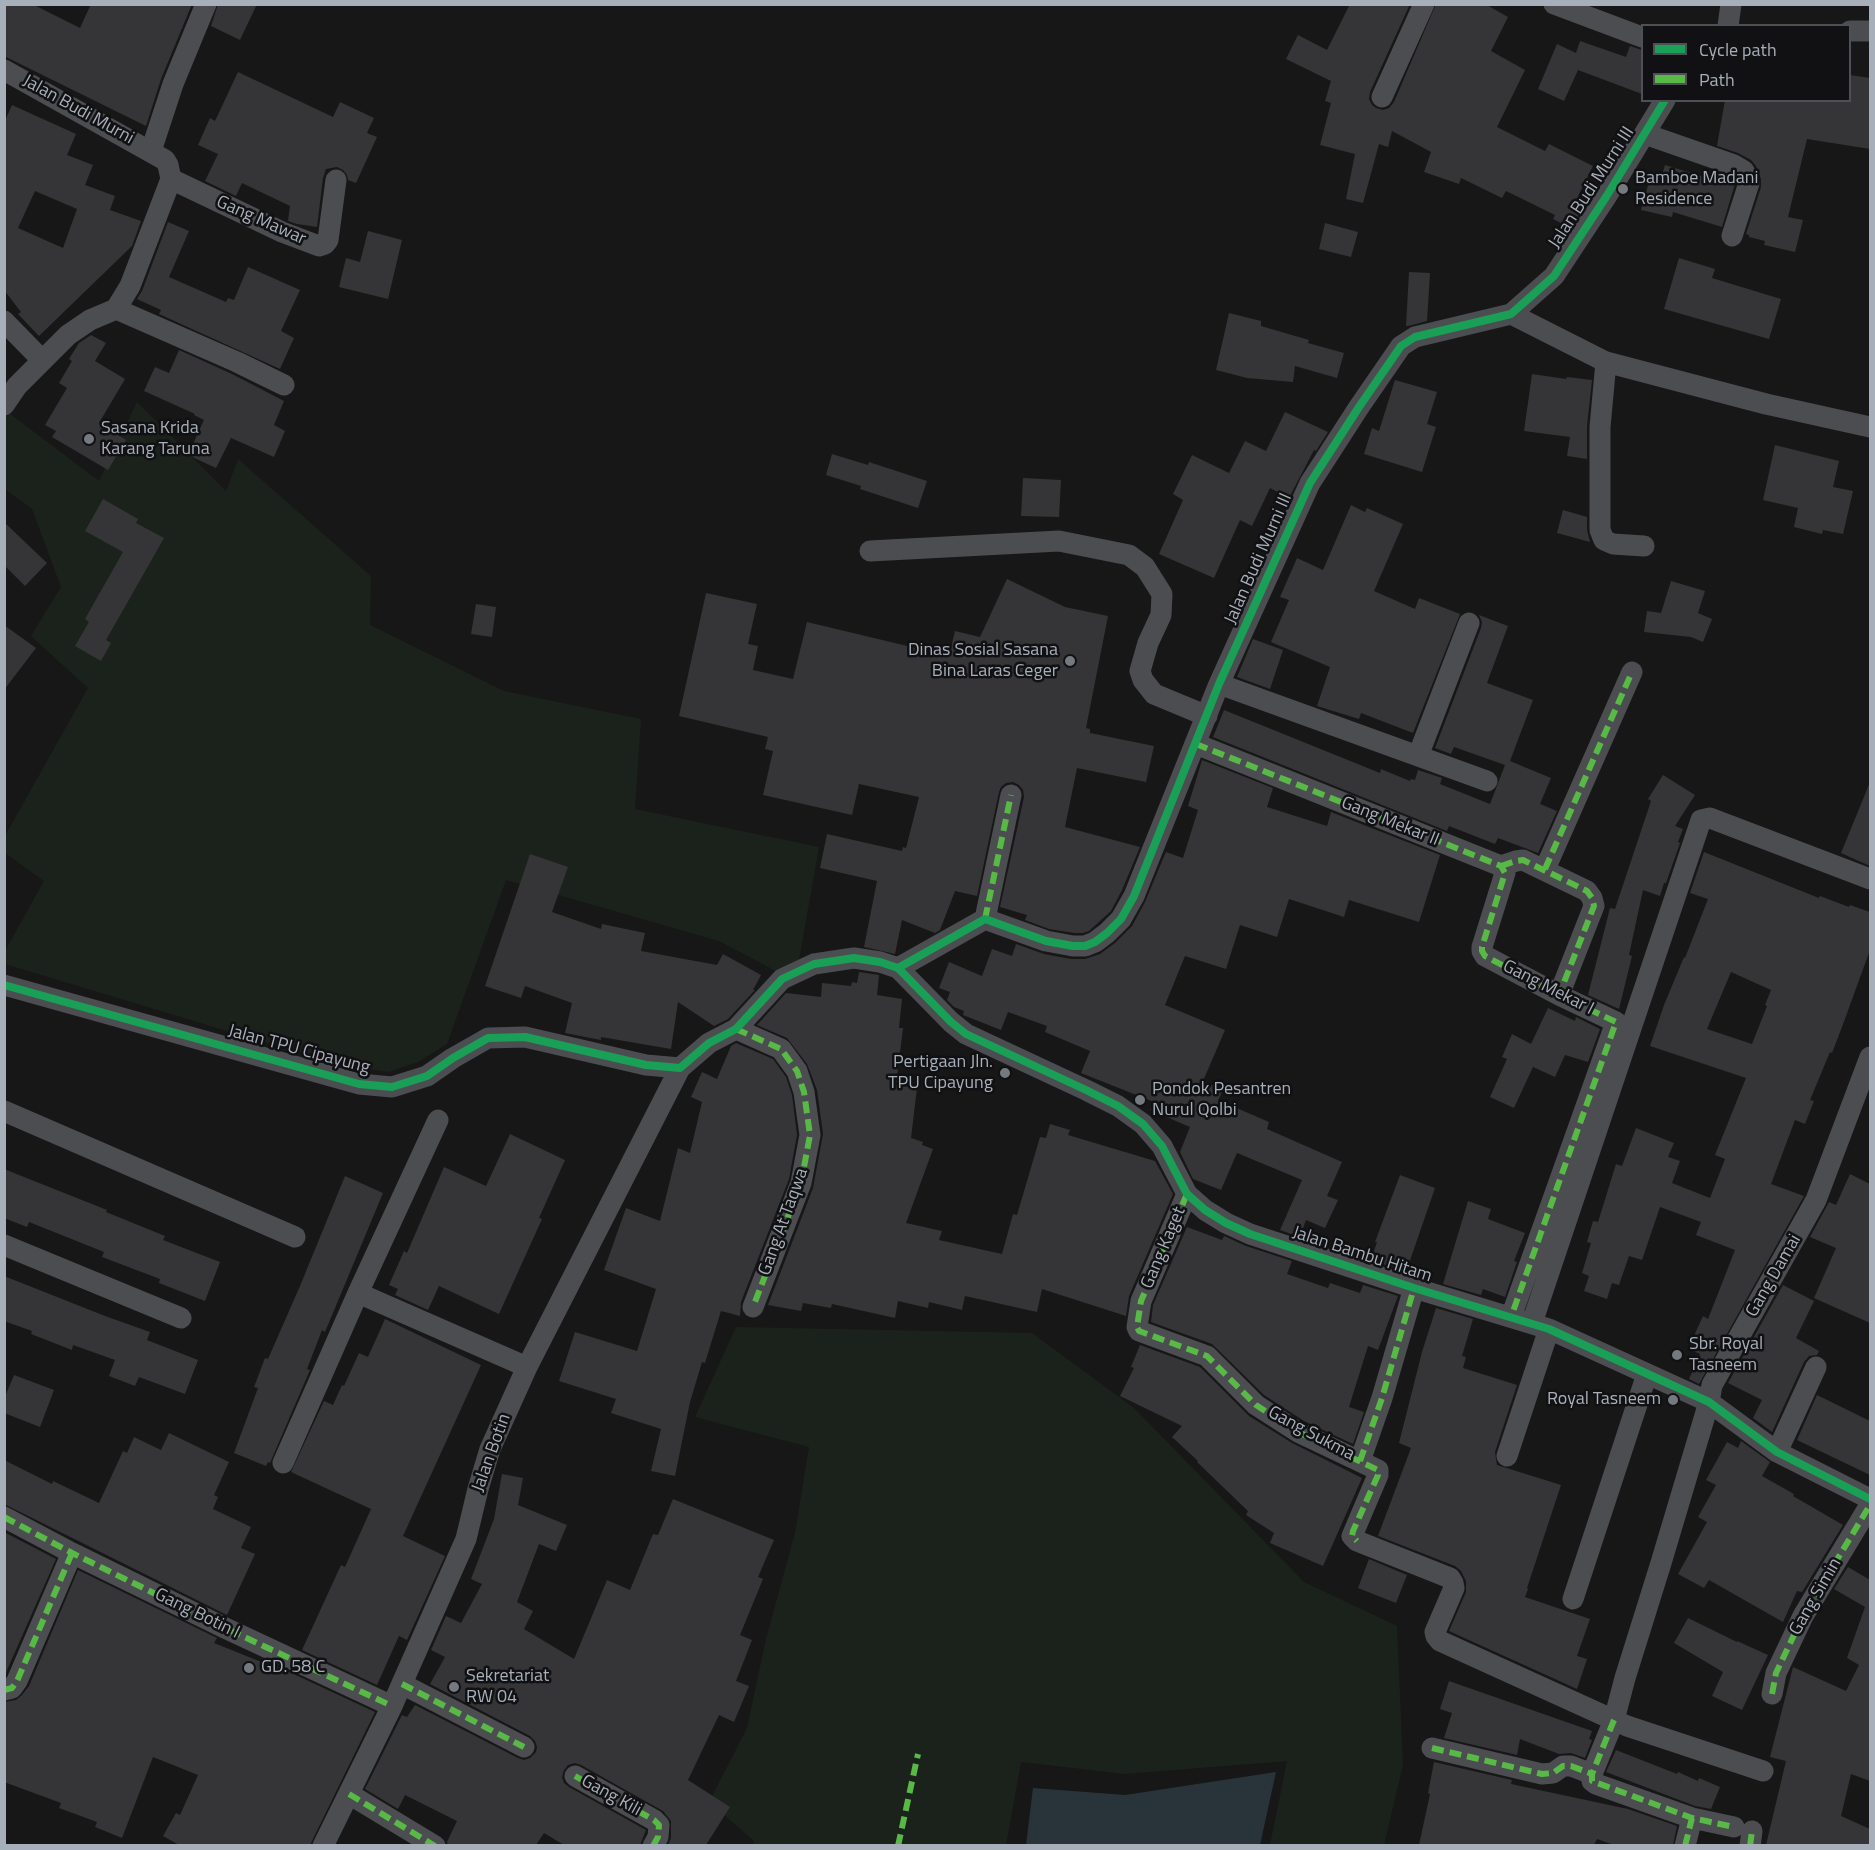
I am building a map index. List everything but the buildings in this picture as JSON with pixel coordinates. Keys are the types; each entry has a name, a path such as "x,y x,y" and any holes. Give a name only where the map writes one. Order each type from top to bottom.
{"street":[{"path":"4,405 17,386 68,335 90,320 116,309 130,286 171,179 165,160 151,151 173,84 206,4"},
{"path":"1382,97 1424,4"},
{"path":"1554,4 1641,37"},
{"path":"1728,24 1731,4"},
{"path":"1851,31 1870,31"},
{"name":"Jalan Budi Murni","path":"4,70 151,151"},
{"name":"Jalan Budi Murni III","path":"985,919 1046,941 1085,946 1107,933 1121,919 1134,896 1219,684 1310,483 1401,346 1415,337 1511,314 1554,276 1606,197 1664,102"},
{"path":"1645,134 1734,165 1744,171 1749,183 1732,236"},
{"name":"Gang Mawar","path":"171,179 282,232 319,246 328,240 336,180"},
{"path":"116,309 284,385"},
{"path":"1511,314 1605,362 1766,404 1870,427"},
{"path":"4,321 42,360"},
{"path":"1605,362 1600,427 1600,530 1604,540 1613,544 1644,546"},
{"path":"870,551 1059,541 1129,555 1145,567 1162,594 1161,615 1148,643 1140,670 1143,680 1154,694 1207,716"},
{"path":"1418,756 1469,622"},
{"path":"1545,869 1632,672"},
{"path":"1219,684 1487,781"},
{"name":"Gang Mekar II","path":"1196,744 1501,866"},
{"path":"680,1068 709,1043 736,1029 782,979 814,964 854,958 880,962 898,968 985,919 1011,795"},
{"path":"1507,1456 1540,1326 1701,820 1710,818 1870,879"},
{"path":"1501,866 1523,860 1587,891 1592,898 1594,906 1558,995"},
{"name":"Gang Mekar I","path":"1501,866 1505,873 1482,951 1485,956 1558,995 1616,1022 1511,1317"},
{"name":"Jalan Bambu Hitam","path":"898,968 951,1022 966,1034 1118,1106 1143,1124 1162,1146 1187,1194 1204,1210 1226,1223 1250,1234 1414,1288 1540,1326 1709,1402 1778,1452 1870,1499"},
{"name":"Jalan TPU Cipayung","path":"4,985 359,1084 392,1087 427,1076 488,1038 525,1037 646,1065 680,1068"},
{"name":"Gang At Taqwa","path":"736,1029 781,1049 797,1071 804,1092 810,1135 801,1183 753,1306"},
{"name":"Gang Damai","path":"1592,1774 1614,1720 1709,1402 1712,1385 1816,1200 1870,1057"},
{"name":"Jalan Botin","path":"323,1845 392,1706 466,1539 490,1449 527,1367 680,1068"},
{"path":"4,1111 295,1238"},
{"path":"283,1463 438,1120"},
{"name":"Gang Kaget","path":"1141,1301 1187,1194"},
{"path":"4,1245 181,1318"},
{"name":"Gang Sukma","path":"1141,1301 1137,1324 1139,1331 1207,1356 1256,1405 1298,1431 1360,1461 1382,1398 1414,1288"},
{"path":"358,1293 527,1367"},
{"path":"1778,1452 1816,1367"},
{"path":"1573,1599 1647,1374"},
{"path":"1360,1461 1378,1470 1378,1475 1352,1536 1357,1541 1450,1578 1454,1588 1435,1632 1440,1641 1614,1720 1763,1770"},
{"name":"Gang Simin","path":"1772,1694 1776,1673 1803,1616 1870,1505"},
{"name":"Gang Botin I","path":"4,1517 225,1628 392,1706"},
{"path":"4,1690 12,1688 17,1681 72,1553"},
{"path":"402,1684 524,1747"},
{"path":"1432,1748 1542,1774 1553,1773 1563,1766 1571,1766 1592,1774 1592,1781 1596,1784 1745,1834"},
{"name":"Gang Kili","path":"575,1776 654,1820 659,1825 658,1837 653,1845"},
{"path":"349,1794 435,1845"},
{"path":"1685,1845 1692,1818"}],"shaded area":[{"path":"137,402 226,491 238,459 371,576 370,625 504,691 641,719 635,809 819,847 799,960 776,971 719,941 506,880 447,1044 418,1062 389,1072 354,1067 280,1047 5,964 5,951 44,881 5,853 5,836 88,688 31,636 61,587 32,509 5,489 5,410 99,481"},
{"path":"736,1327 1032,1333 1134,1408 1304,1582 1397,1626 1403,1765 1384,1845 1270,1845 1287,1761 1125,1774 1021,1762 1006,1845 754,1845 753,1840 709,1802 747,1728 766,1639 795,1533 809,1447 695,1417"},
{"path":"1276,1772 1260,1845 1026,1845 1033,1788 1125,1795"}],"marked path":[{"path":"1545,869 1632,672"},
{"path":"1196,744 1501,866 1505,873 1482,947 1485,956 1616,1022 1511,1317"},
{"path":"985,919 1011,795"},
{"path":"1501,866 1523,860 1587,891 1592,898 1594,906 1559,995"},
{"path":"736,1029 781,1049 797,1071 804,1092 810,1135 801,1183 753,1307"},
{"path":"1187,1194 1141,1301 1137,1327 1139,1331 1207,1356 1256,1405 1298,1432 1378,1470 1378,1475 1353,1531 1352,1536 1357,1541"},
{"path":"1360,1461 1382,1398 1414,1288"},
{"path":"1772,1694 1776,1673 1803,1616 1870,1505"},
{"path":"4,1517 225,1628 392,1706"},
{"path":"4,1690 12,1688 17,1681 72,1553"},
{"path":"402,1684 524,1747"},
{"path":"1614,1720 1592,1774 1592,1781 1692,1818 1734,1827"},
{"path":"1432,1748 1542,1774 1553,1773 1563,1766 1571,1766 1592,1774"},
{"path":"898,1846 918,1754"},
{"path":"575,1776 654,1820 659,1825 658,1837 653,1846"},
{"path":"349,1794 435,1846"},
{"path":"1685,1846 1692,1818"},
{"path":"1750,1846 1752,1831"}],"cycle path":[{"path":"898,968 985,919 1046,941 1073,946 1085,946 1095,942 1121,919 1134,896 1219,684 1310,483 1359,407 1401,346 1415,337 1511,314 1554,276 1606,197 1664,102"},
{"path":"4,985 359,1084 392,1087 427,1076 488,1038 525,1037 646,1065 680,1068 709,1043 736,1029 782,979 814,964 854,958 880,962 898,968 951,1022 966,1034 1118,1106 1143,1124 1162,1146 1187,1194 1205,1210 1226,1223 1250,1234 1414,1288 1549,1329 1709,1402 1777,1452 1870,1499"}],"place":[{"name":"Bamboe Madani Residence","path":"1623,189"},
{"name":"Sasana Krida Karang Taruna","path":"89,439"},
{"name":"Dinas Sosial Sasana Bina Laras Ceger","path":"1070,661"},
{"name":"Pertigaan Jln. TPU Cipayung","path":"1005,1073"},
{"name":"Pondok Pesantren Nurul Qolbi","path":"1140,1100"},
{"name":"Sbr. Royal Tasneem","path":"1677,1355"},
{"name":"Royal Tasneem","path":"1673,1400"},
{"name":"GD. 58 C","path":"249,1668"},
{"name":"Sekretariat RW 04","path":"454,1687"}]}
